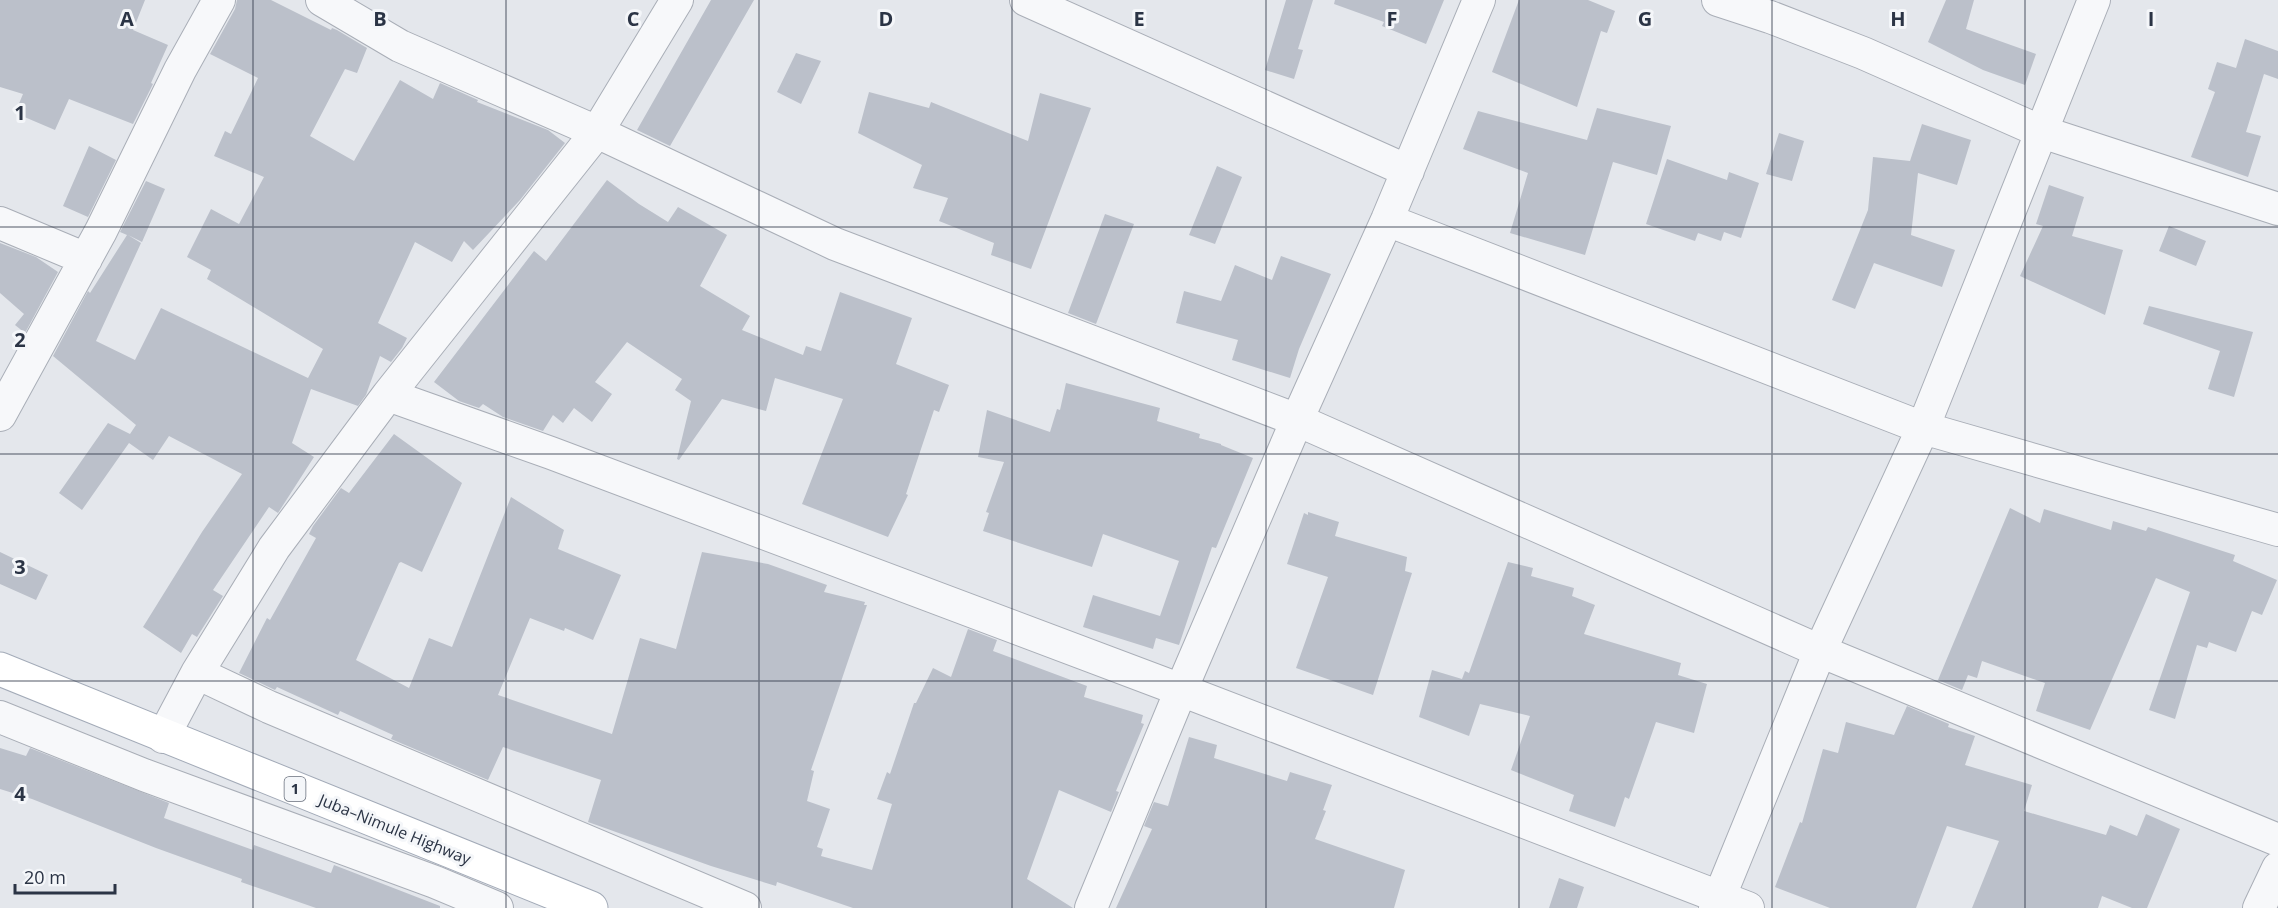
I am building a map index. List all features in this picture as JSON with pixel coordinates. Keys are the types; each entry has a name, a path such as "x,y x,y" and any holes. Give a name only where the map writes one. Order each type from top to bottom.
{"main road":[{"name":"Juba–Nimule Highway","path":"0,669 591,908"}],"street":[{"path":"0,416 86,259 180,70 219,0"},
{"path":"322,0 400,46 597,132 836,244 1297,420 1820,651 2278,840"},
{"path":"163,736 197,673 274,548 388,395 597,132 677,0"},
{"path":"1026,0 1408,171"},
{"path":"1092,908 1180,690 1387,220 1479,0"},
{"path":"1718,0 1770,17 1863,53 2042,132 2278,209"},
{"path":"1717,903 1820,651 1923,428 2094,0"},
{"path":"1387,220 1923,428 2278,530"},
{"path":"0,223 86,259"},
{"path":"388,395 562,457 1180,690 1717,903 1748,908"},
{"path":"197,673 373,752 745,908"},
{"path":"0,717 144,775 435,882 497,908"},
{"path":"2259,908 2278,868"}],"building":[{"path":"0,0 145,0 133,30 168,45 151,83 153,84 133,124 69,99 55,130 15,113 23,94 0,87"},
{"path":"237,0 271,0 331,30 332,28 337,30 367,48 357,73 345,69 310,136 354,161 400,80 433,99 440,83 478,100 477,102 548,130 565,143 520,200 473,250 464,241 452,262 415,242 378,323 407,338 402,348 391,362 380,356 366,395 358,406 311,389 292,443 314,457 278,513 269,507 213,590 223,596 197,637 192,634 181,653 143,627 202,532 242,474 169,436 153,460 129,443 82,510 59,493 108,423 130,434 136,425 53,356 88,291 90,293 127,235 120,232 146,181 165,189 142,242 128,235 141,243 96,341 135,360 161,308 308,378 323,349 207,279 211,270 187,257 211,209 239,224 264,177 214,156 225,131 231,134 258,78 210,54 235,9"},
{"path":"711,0 754,0 670,146 637,130"},
{"path":"1286,0 1313,0 1298,49 1303,50 1294,79 1265,70"},
{"path":"1335,0 1444,0 1426,44 1382,26 1384,22 1334,4"},
{"path":"1519,0 1588,0 1615,11 1607,33 1601,31 1577,107 1492,72"},
{"path":"1946,0 1974,0 1966,29 2036,54 2025,85 1983,70 1928,42"},
{"path":"2245,39 2278,51 2278,79 2264,74 2246,132 2261,136 2248,177 2191,157 2215,92 2208,89 2217,62 2236,68"},
{"path":"796,53 821,61 801,104 777,92"},
{"path":"869,92 929,108 931,102 1028,141 1040,93 1091,108 1031,269 991,255 994,243 939,221 948,198 913,188 922,165 858,133"},
{"path":"1597,108 1671,126 1657,175 1613,162 1585,255 1510,233 1528,173 1463,149 1478,111 1587,140"},
{"path":"1922,124 1971,140 1957,185 1918,173 1911,235 1955,250 1942,287 1874,263 1855,309 1832,300 1868,210 1873,157 1910,161"},
{"path":"1779,133 1804,141 1792,181 1766,174"},
{"path":"89,146 116,160 88,217 63,206"},
{"path":"1667,159 1727,180 1729,172 1759,183 1741,238 1724,232 1721,241 1698,233 1695,241 1646,224"},
{"path":"1217,166 1242,177 1215,244 1189,235"},
{"path":"607,180 668,222 678,207 727,235 700,286 750,316 742,330 803,355 806,346 821,351 840,292 912,318 896,364 949,385 939,412 934,410 906,494 908,495 888,537 802,504 843,399 775,378 766,411 722,399 679,460 677,459 691,401 675,390 682,379 627,342 595,382 612,394 592,422 574,408 563,423 553,415 543,431 503,417 483,404 479,408 459,401 434,382 534,251 546,261"},
{"path":"2049,185 2084,197 2072,236 2123,250 2105,315 2020,276 2043,226 2036,224"},
{"path":"1105,214 1134,224 1096,324 1068,313"},
{"path":"2169,226 2206,241 2196,266 2159,251"},
{"path":"0,243 36,257 58,272 25,333 15,325 24,314 0,293"},
{"path":"1281,256 1331,274 1299,349 1290,378 1232,360 1238,340 1176,323 1184,291 1221,301 1235,265 1272,280"},
{"path":"2149,306 2253,332 2234,397 2208,389 2220,351 2143,324"},
{"path":"1066,383 1160,408 1157,421 1200,434 1199,438 1221,444 1253,458 1216,548 1212,547 1179,645 1156,638 1153,649 1083,627 1093,595 1160,616 1179,561 1103,534 1092,567 983,531 989,513 986,512 1004,462 978,457 987,410 1050,432 1057,409 1060,410"},
{"path":"394,434 462,483 422,572 399,563 356,660 409,688 429,638 452,647 511,497 564,530 558,549 621,575 593,640 565,628 564,631 530,618 498,695 612,734 640,638 676,649 702,552 768,564 827,585 824,592 865,602 864,605 867,605 811,770 814,771 807,801 830,809 817,847 823,849 821,856 872,870 892,804 877,799 887,772 890,774 914,703 933,668 951,677 968,629 997,640 993,651 1087,686 1084,697 1143,715 1141,723 1144,724 1116,791 1119,792 1111,812 1059,790 1027,879 1073,908 853,908 777,882 776,886 711,866 588,822 601,780 503,747 488,780 391,739 393,735 340,711 338,715 277,687 275,690 239,673 267,618 270,620 316,538 309,534 313,526 341,488 349,493"},
{"path":"2010,508 2040,523 2044,509 2111,530 2113,521 2146,531 2148,527 2235,555 2233,561 2277,580 2262,615 2252,611 2236,652 2209,642 2207,648 2197,645 2175,719 2149,710 2190,592 2156,578 2090,730 2036,711 2045,683 1982,661 1977,678 1968,675 1962,690 1938,680"},
{"path":"1308,512 1339,522 1335,536 1407,557 1405,571 1412,573 1373,695 1296,668 1328,577 1287,564 1304,513 1308,515"},
{"path":"0,552 48,575 36,600 0,584"},
{"path":"1508,562 1533,568 1531,576 1574,588 1572,596 1595,605 1584,634 1681,663 1678,675 1707,684 1694,733 1656,722 1629,799 1625,797 1615,827 1569,811 1574,795 1511,770 1530,716 1480,704 1469,736 1419,717 1432,670 1462,679 1465,671 1469,673"},
{"path":"1907,706 1949,724 1948,727 1975,736 1965,765 2032,785 2024,811 2106,835 2110,825 2137,836 2146,814 2180,829 2147,908 2132,908 2102,896 2098,908 1972,908 1999,841 1947,826 1916,908 1830,908 1775,887 1800,822 1802,823 1823,749 1838,753 1846,722 1894,735"},
{"path":"1189,737 1217,745 1214,758 1287,781 1290,772 1332,785 1323,810 1326,811 1315,839 1405,870 1394,908 1116,908 1152,829 1144,826 1154,802 1168,806"},
{"path":"0,748 26,756 30,748 169,803 164,818 253,850 254,845 331,873 334,865 440,906 440,908 316,908 241,882 242,879 0,789"},
{"path":"1559,878 1584,887 1577,908 1549,908"}]}
